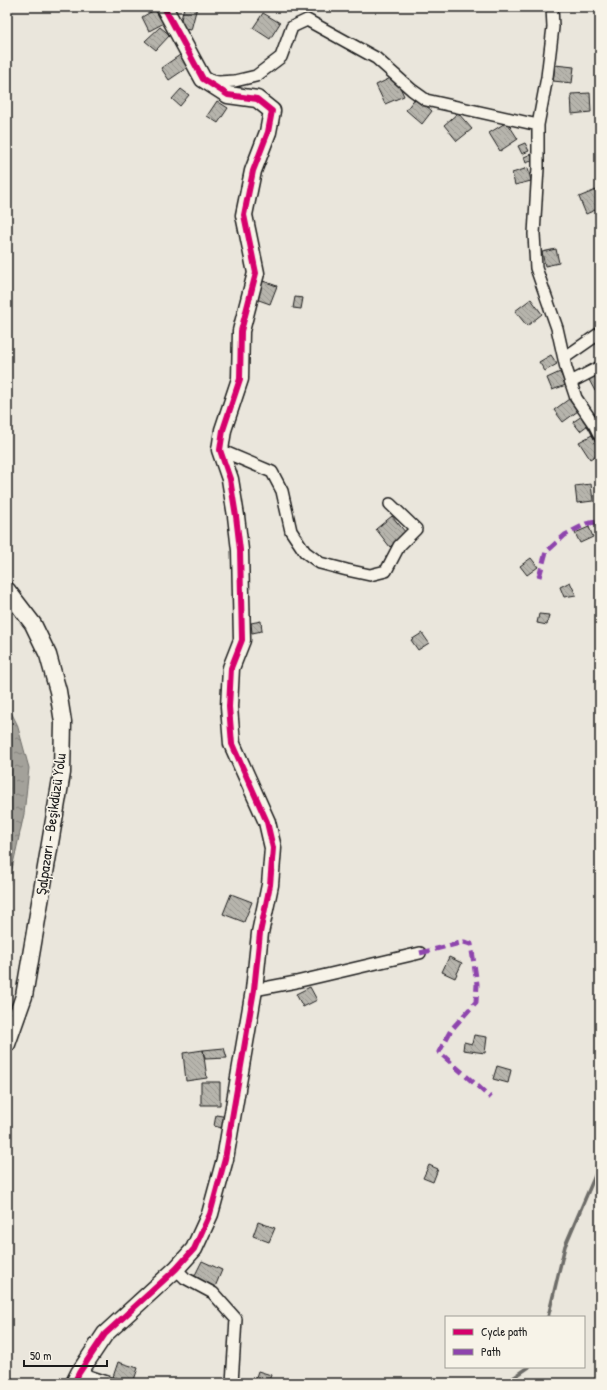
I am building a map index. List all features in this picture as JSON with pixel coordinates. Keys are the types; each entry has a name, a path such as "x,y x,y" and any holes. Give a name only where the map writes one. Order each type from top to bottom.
{"street":[{"path":"110,1383 77,1378 105,1334 176,1269 194,1249 210,1214 225,1159 254,990 260,932 270,885 273,848 267,822 232,744 229,707 231,668 242,640 240,550 230,479 220,450 223,430 240,379 241,331 256,273 244,215 253,171 268,132 272,111 257,99 228,95 203,79 164,7"},
{"path":"552,7 553,27 547,77 538,125 538,168 534,234 536,268 557,328 576,398 600,436"},
{"path":"203,79 224,82 256,76 281,57 292,27 307,20 376,58 412,90 426,100 538,125"},
{"path":"564,358 600,333"},
{"path":"571,382 600,367"},
{"path":"220,450 272,472 282,491 291,531 305,552 320,563 370,575 386,571 399,546 416,529 390,504"},
{"name":"Şalpazarı - Beşikdüzü Yolu","path":"7,590 33,624 48,654 58,691 63,722 62,773 24,996 7,1044"},
{"path":"254,990 296,982 420,953"},
{"path":"176,1269 185,1278 213,1293 236,1319 232,1383"}],"water":[{"path":"7,704 17,724 29,768 24,814 7,892"}],"building":[{"path":"184,7 197,7 191,30 179,28"},
{"path":"158,8 166,22 149,31 142,17"},
{"path":"263,13 280,23 270,39 253,28"},
{"path":"160,27 170,35 156,50 145,41"},
{"path":"180,55 188,67 169,80 161,68"},
{"path":"555,65 574,67 572,83 553,81"},
{"path":"395,76 404,96 385,104 376,85"},
{"path":"181,89 189,95 180,106 172,99"},
{"path":"590,93 591,112 572,114 571,94"},
{"path":"416,97 432,111 422,124 406,110"},
{"path":"217,101 228,108 218,123 207,116"},
{"path":"458,113 472,129 457,141 444,125"},
{"path":"507,122 518,139 500,151 489,133"},
{"path":"525,143 529,151 522,154 518,146"},
{"path":"531,154 534,160 526,163 524,157"},
{"path":"528,168 531,181 515,185 512,173"},
{"path":"596,190 600,201 600,208 586,214 579,197"},
{"path":"556,249 559,263 545,266 542,252"},
{"path":"263,281 277,286 270,304 256,299"},
{"path":"295,297 303,298 301,309 293,308"},
{"path":"531,299 542,314 527,326 515,311"},
{"path":"551,355 557,364 545,371 539,362"},
{"path":"560,372 566,385 552,390 547,378"},
{"path":"600,372 600,389 595,391 588,378"},
{"path":"569,399 578,411 563,422 554,410"},
{"path":"582,416 588,425 580,431 573,422"},
{"path":"592,435 600,449 600,453 590,459 579,442"},
{"path":"591,484 593,501 577,503 575,486"},
{"path":"392,516 406,533 390,547 376,529"},
{"path":"589,527 593,537 580,543 575,533"},
{"path":"531,558 538,567 527,575 520,566"},
{"path":"570,582 576,595 564,597 560,587"},
{"path":"539,614 549,615 547,625 537,623"},
{"path":"261,621 262,631 252,633 251,623"},
{"path":"422,633 429,643 418,650 411,640"},
{"path":"231,894 252,902 244,922 223,914"},
{"path":"449,957 462,963 455,978 442,972"},
{"path":"310,987 317,1000 303,1007 296,994"},
{"path":"474,1035 487,1037 485,1053 463,1050 464,1042 472,1044"},
{"path":"224,1048 227,1058 205,1059 203,1050"},
{"path":"203,1050 207,1078 186,1081 183,1053"},
{"path":"497,1066 511,1070 508,1083 493,1079"},
{"path":"201,1082 220,1082 220,1105 201,1105"},
{"path":"216,1115 228,1117 226,1129 214,1126"},
{"path":"429,1165 438,1169 433,1182 423,1178"},
{"path":"258,1222 275,1228 269,1242 253,1236"},
{"path":"202,1261 222,1270 215,1287 194,1277"},
{"path":"118,1362 138,1368 133,1383 113,1377"},
{"path":"258,1371 271,1375 268,1383 254,1383"}],"waterway":[{"path":"548,1316 565,1246 600,1164"},
{"path":"506,1383 528,1368"}],"marked path":[{"path":"539,577 546,552 565,535 586,524 600,521"},
{"path":"420,953 464,942 471,944 477,984 476,1002 451,1030 439,1052 491,1098"}],"cycle path":[{"path":"74,1383 105,1334 176,1269 194,1249 210,1214 225,1159 254,990 260,933 270,885 273,848 267,822 232,744 229,707 231,668 242,640 240,550 230,479 220,450 223,430 240,379 241,331 256,273 244,215 253,171 268,132 272,111 257,99 228,95 203,79 164,7"}]}
